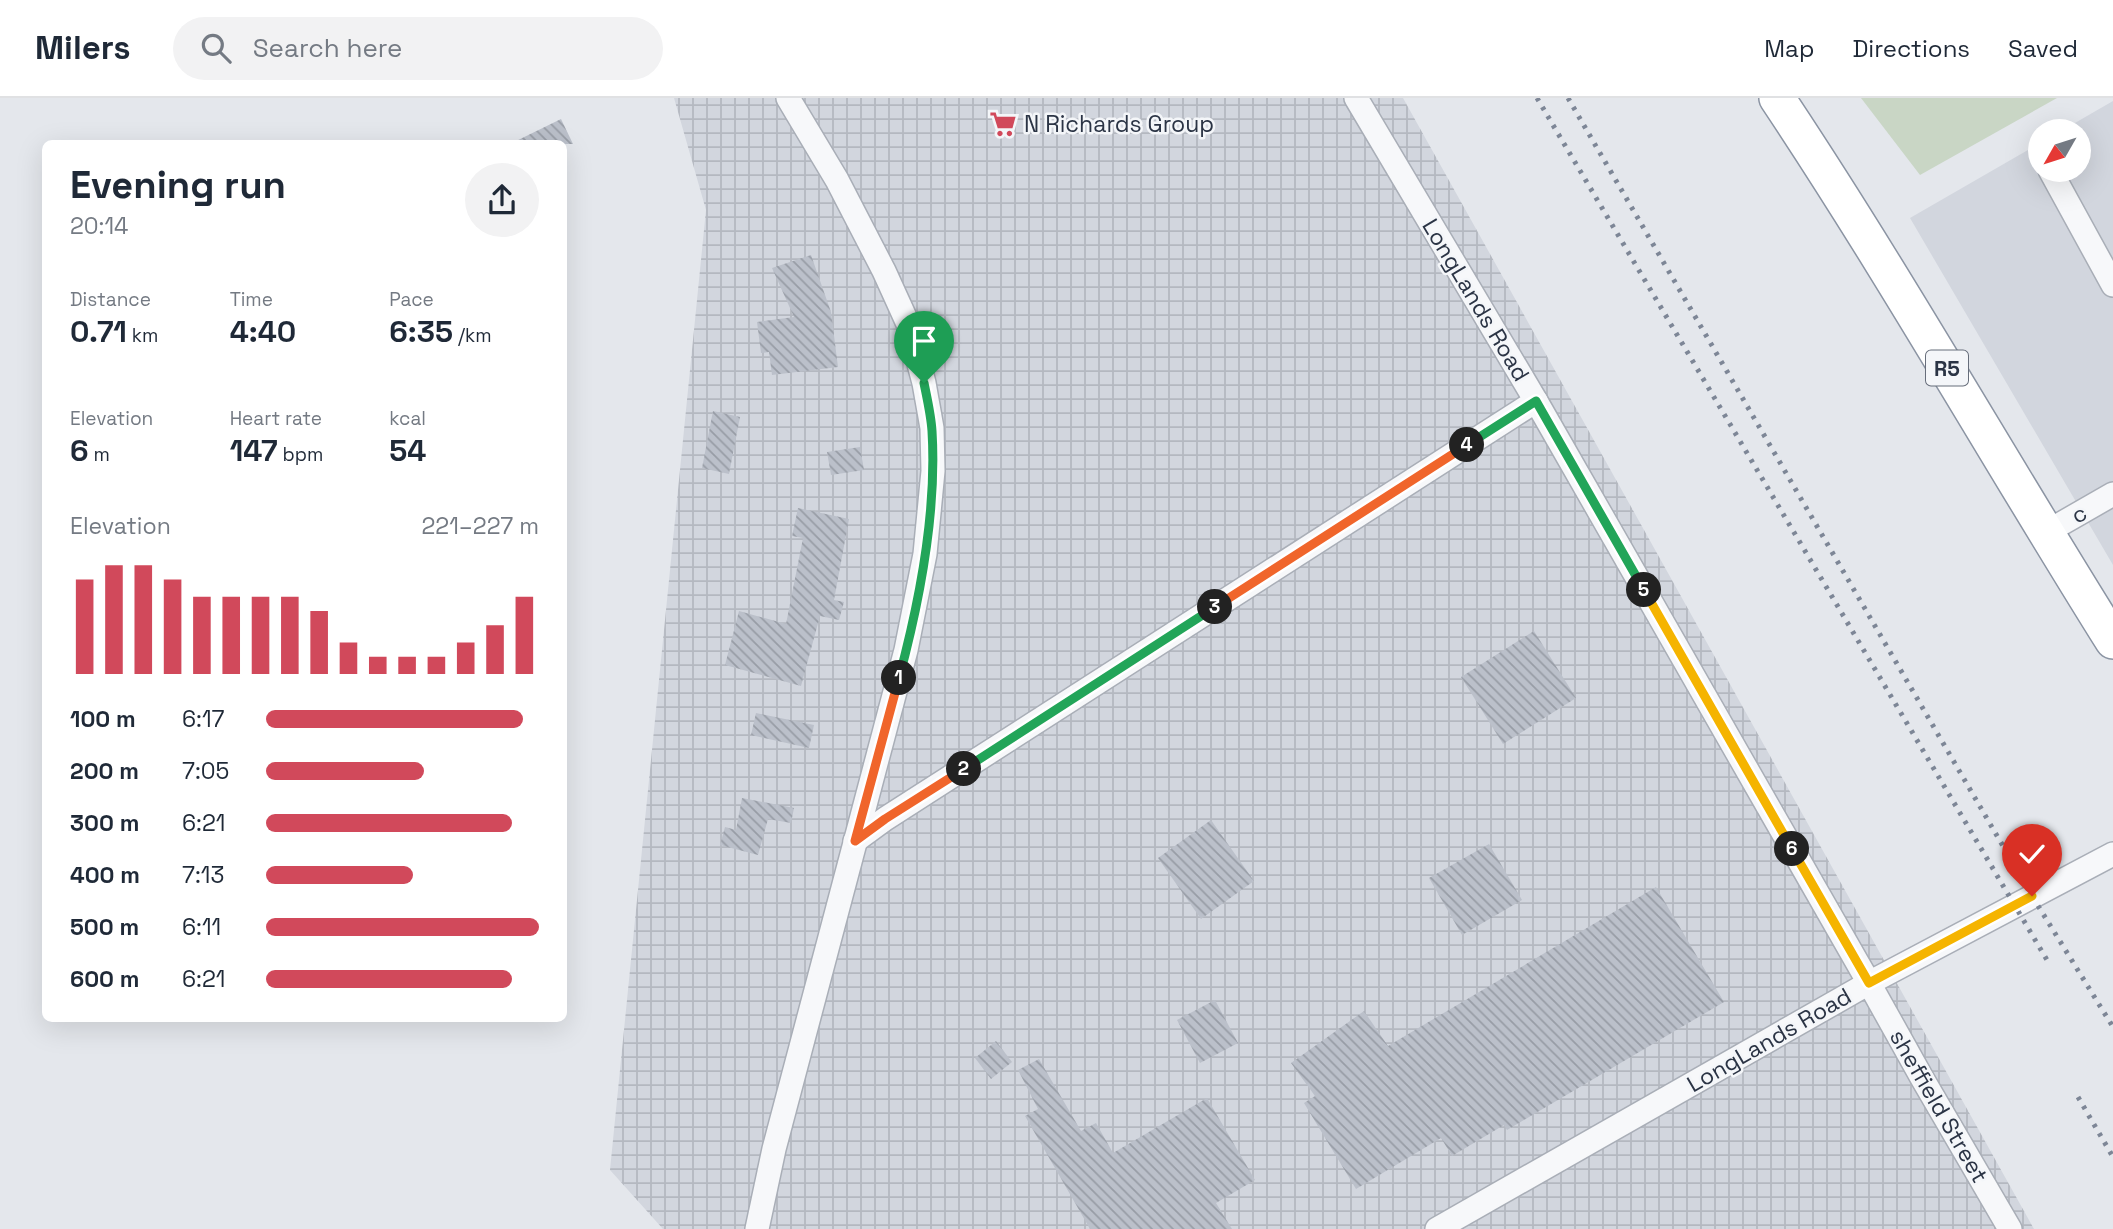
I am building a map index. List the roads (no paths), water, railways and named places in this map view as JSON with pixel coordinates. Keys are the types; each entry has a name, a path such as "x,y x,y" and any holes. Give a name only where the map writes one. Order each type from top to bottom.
{"highway":[{"name":"R5","path":"1777,98 1928,336 2045,533 2113,641"}],"street":[{"path":"758,1229 774,1149 906,650 925,554 933,471 932,428 909,326 837,180 788,98"},
{"name":"LongLands Road","path":"1356,98 1536,401 1869,983 1437,1229"},
{"path":"2058,182 2107,259 2113,285"},
{"path":"855,841 885,819 1536,401"},
{"name":"c","path":"2045,533 2112,498"},
{"path":"1869,983 2113,854"},
{"name":"sheffield Street","path":"1869,983 2010,1229"}],"railway":[{"path":"1537,98 2047,960"},
{"path":"1568,98 2032,896 2113,1027"},
{"path":"2078,1097 2113,1157"}],"place":[{"name":"N Richards Group","path":"1003,124"}]}
